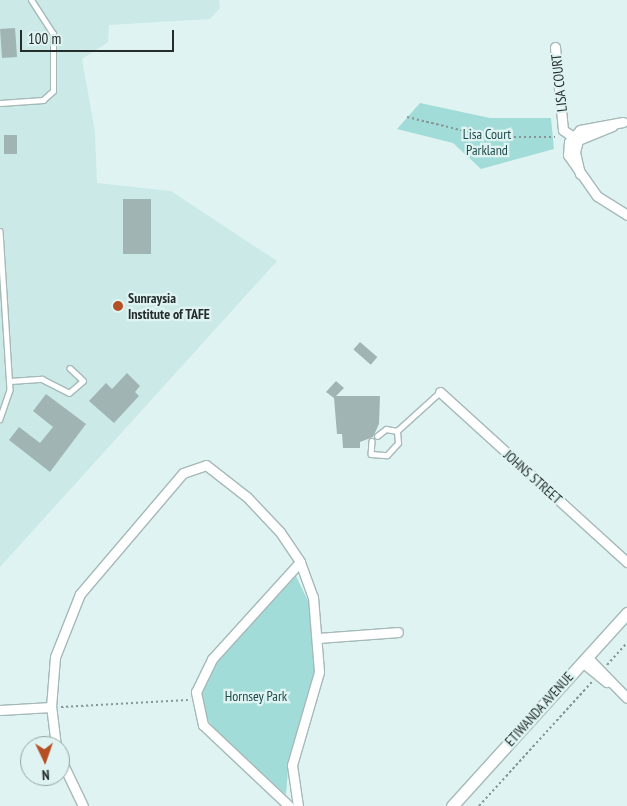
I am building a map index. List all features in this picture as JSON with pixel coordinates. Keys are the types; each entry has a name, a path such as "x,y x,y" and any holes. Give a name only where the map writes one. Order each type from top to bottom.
{"street":[{"name":"LISA COURT","path":"555,47 563,120 575,137"},
{"path":"625,121 575,137 575,152 581,177 597,196 627,215"},
{"name":"JOHNS STREET","path":"440,392 627,562"},
{"path":"55,736 51,707 54,657 80,594 190,468 206,465 220,473 266,515 300,562 313,598 319,638 317,688 292,765 298,806"},
{"path":"290,806 211,735 201,720 196,699 198,682 212,659 300,562"},
{"name":"ETIWANDA AVENUE","path":"452,806 627,613"},
{"path":"319,638 398,632"},
{"path":"585,659 627,698"},
{"path":"0,710 51,707"},
{"path":"70,779 83,806"}],"lane":[{"path":"0,103 42,100 54,91 53,34 31,0"},
{"path":"0,231 10,381 8,405 0,419"},
{"path":"10,381 42,379 69,393 83,381 70,369"},
{"path":"397,431 440,392"},
{"path":"377,436 386,429 397,431"},
{"path":"372,442 371,454 384,457 398,443 397,431"}],"path":[{"path":"407,118 489,137 556,137"},
{"path":"479,806 627,643"},
{"path":"51,707 196,699"}],"shaded area":[{"name":"Sunraysia Institute of TAFE","path":"0,0 219,0 220,8 210,19 109,25 108,42 82,59 95,132 97,183 171,191 277,261 0,567"}],"green space":[{"name":"Lisa Court Parkland","path":"420,103 490,118 551,118 554,149 481,169 453,143 397,129"},
{"name":"Hornsey Park","path":"296,576 309,603 315,664 313,687 289,757 286,795 216,732 204,714 201,693 212,667"}],"building":[{"path":"15,28 17,57 2,58 0,29"},
{"path":"4,135 17,135 17,154 4,154"},
{"path":"123,199 151,199 151,254 123,254"},
{"path":"360,342 377,357 371,365 353,350"},
{"path":"127,373 140,386 135,392 139,396 114,423 89,401 106,383 112,389"},
{"path":"336,381 344,388 336,396 380,396 379,424 373,437 360,442 360,448 343,448 342,434 337,434 334,398 326,392"},
{"path":"46,394 86,424 50,472 9,440 19,427 40,443 53,427 33,411"}],"place":[{"name":"Sunraysia Institute of TAFE","path":"118,306"}]}
